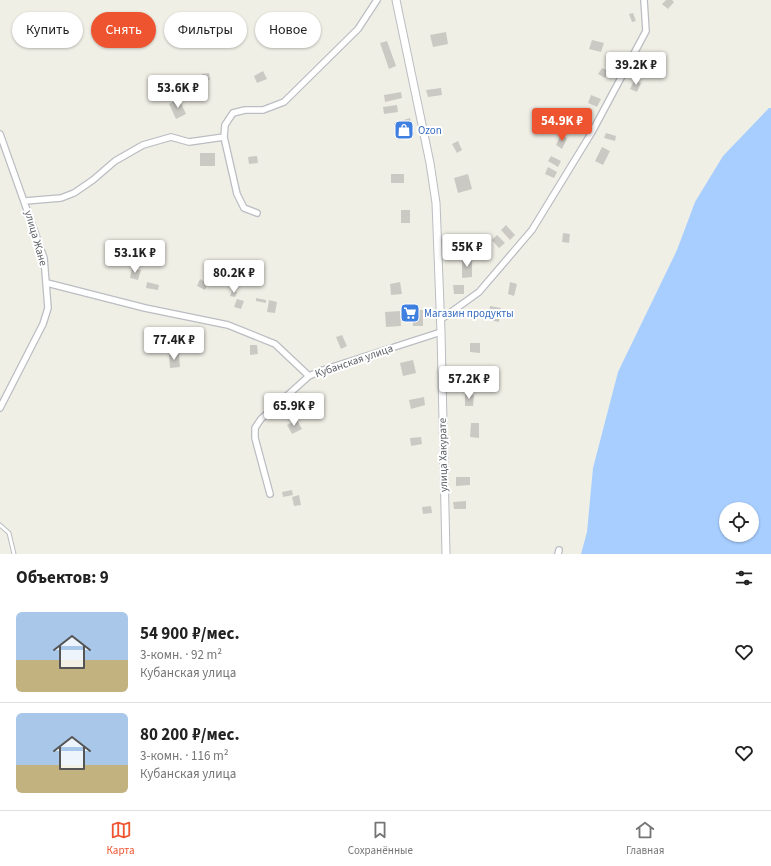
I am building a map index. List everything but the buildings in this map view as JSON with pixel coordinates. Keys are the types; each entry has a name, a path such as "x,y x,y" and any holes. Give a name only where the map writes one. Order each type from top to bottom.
{"street":[{"path":"258,213 244,208 237,194 224,137 225,125 233,113 246,110 263,110 284,102 358,29 377,0"},
{"name":"улица Хакурате","path":"396,0 430,163 436,203 441,332 446,554"},
{"path":"440,320 479,292 532,230 592,132 646,31 644,0"},
{"name":"улица Жане","path":"0,134 44,258 48,308 43,324 0,408"},
{"path":"25,201 61,198 74,193 116,161 143,145 171,137 189,142 224,137"},
{"name":"Кубанская улица","path":"47,283 145,308 228,325 275,344 309,376 323,370 441,332"},
{"path":"270,494 255,438 256,428 261,419 309,376"}],"lane":[{"path":"0,525 9,533 14,554"}],"water":[{"path":"769,108 771,108 771,554 581,554 587,532 593,468 618,372 677,250 695,202 723,156"}],"place":[{"name":"Ozon","path":"404,130"},
{"name":"Магазин продукты","path":"410,313"}]}
